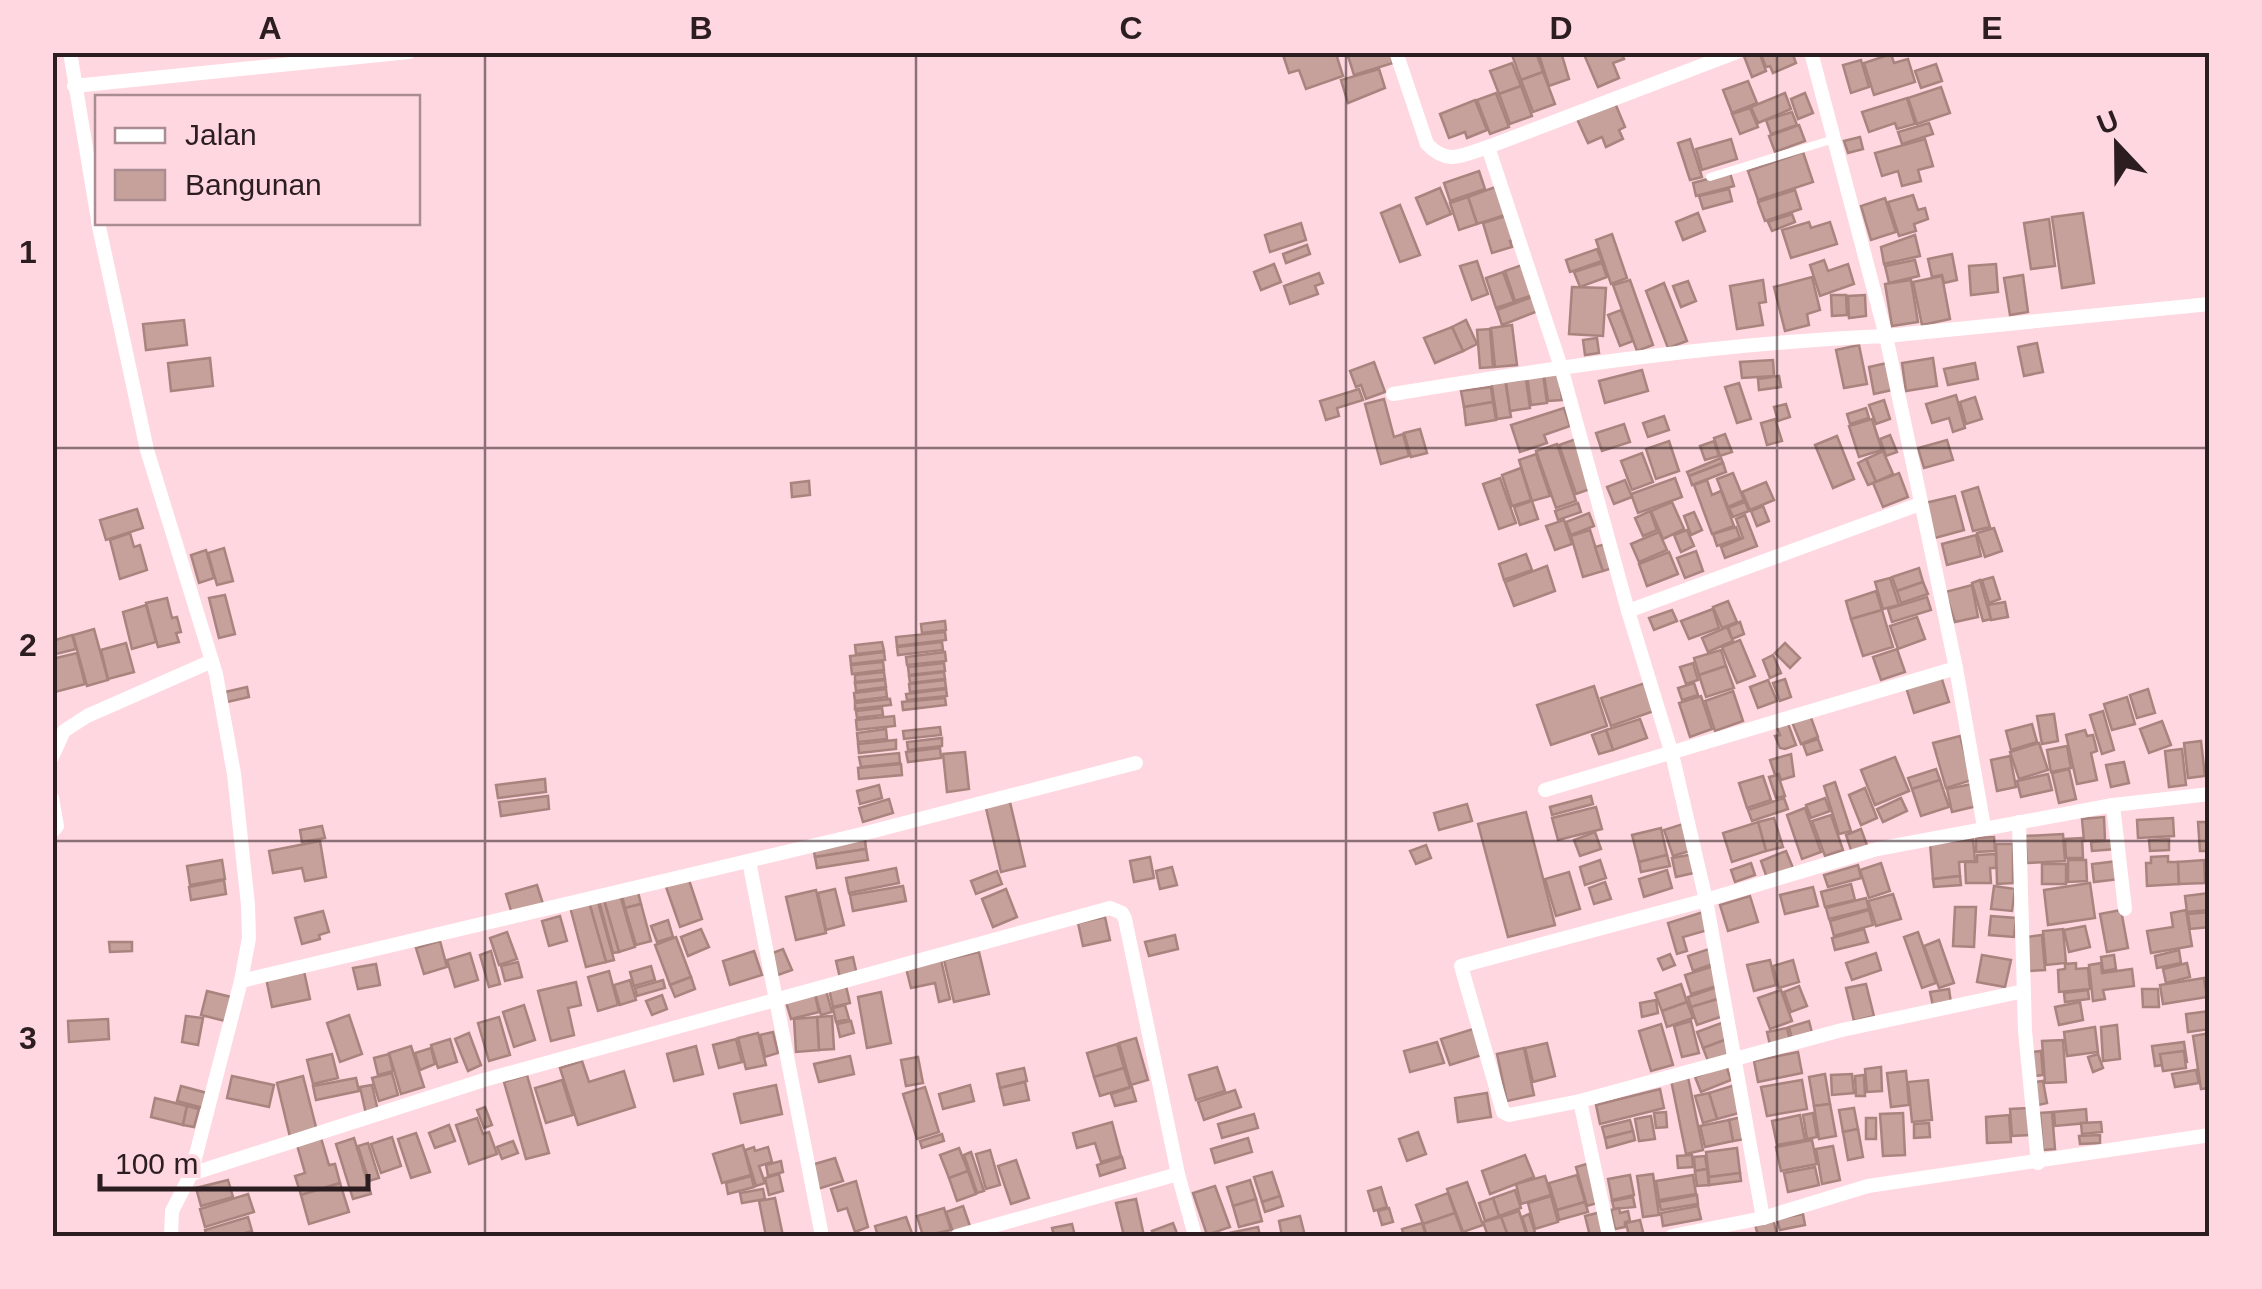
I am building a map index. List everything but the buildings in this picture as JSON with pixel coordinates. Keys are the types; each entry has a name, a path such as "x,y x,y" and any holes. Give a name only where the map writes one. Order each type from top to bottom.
{"street":[{"path":"70,52 95,204"},
{"path":"74,86 409,52"},
{"path":"1396,52 1427,144 1438,155 1452,158 1737,52"},
{"path":"1811,52 1886,336 1956,668 1984,826"},
{"path":"1488,147 1561,366 1672,754 1706,900 1763,1218"},
{"path":"99,225 147,450 212,661 234,774 248,905 248,938 241,981 191,1174 172,1211 171,1236"},
{"path":"1392,394 1561,366 1734,345 1886,336 2210,304"},
{"path":"1628,611 1920,504"},
{"path":"52,757 64,730 87,716 212,661"},
{"path":"1545,790 1956,668"},
{"path":"241,981 749,861 1136,762"},
{"path":"2024,992 1842,1030 1580,1101 1509,1115 1503,1112 1461,966 1876,849 1984,826 2210,794"},
{"path":"52,798 57,826 52,832"},
{"path":"2114,805 2125,909"},
{"path":"2018,822 2024,992 2038,1163"},
{"path":"749,861 822,1236"},
{"path":"191,1174 484,1080 1103,909 1117,909 1124,919 1194,1236"},
{"path":"1580,1101 1609,1236"},
{"path":"1672,1236 1763,1218 1868,1186 2210,1135"},
{"path":"957,1236 1178,1174"}],"lane":[{"path":"1710,177 1834,139"}]}
